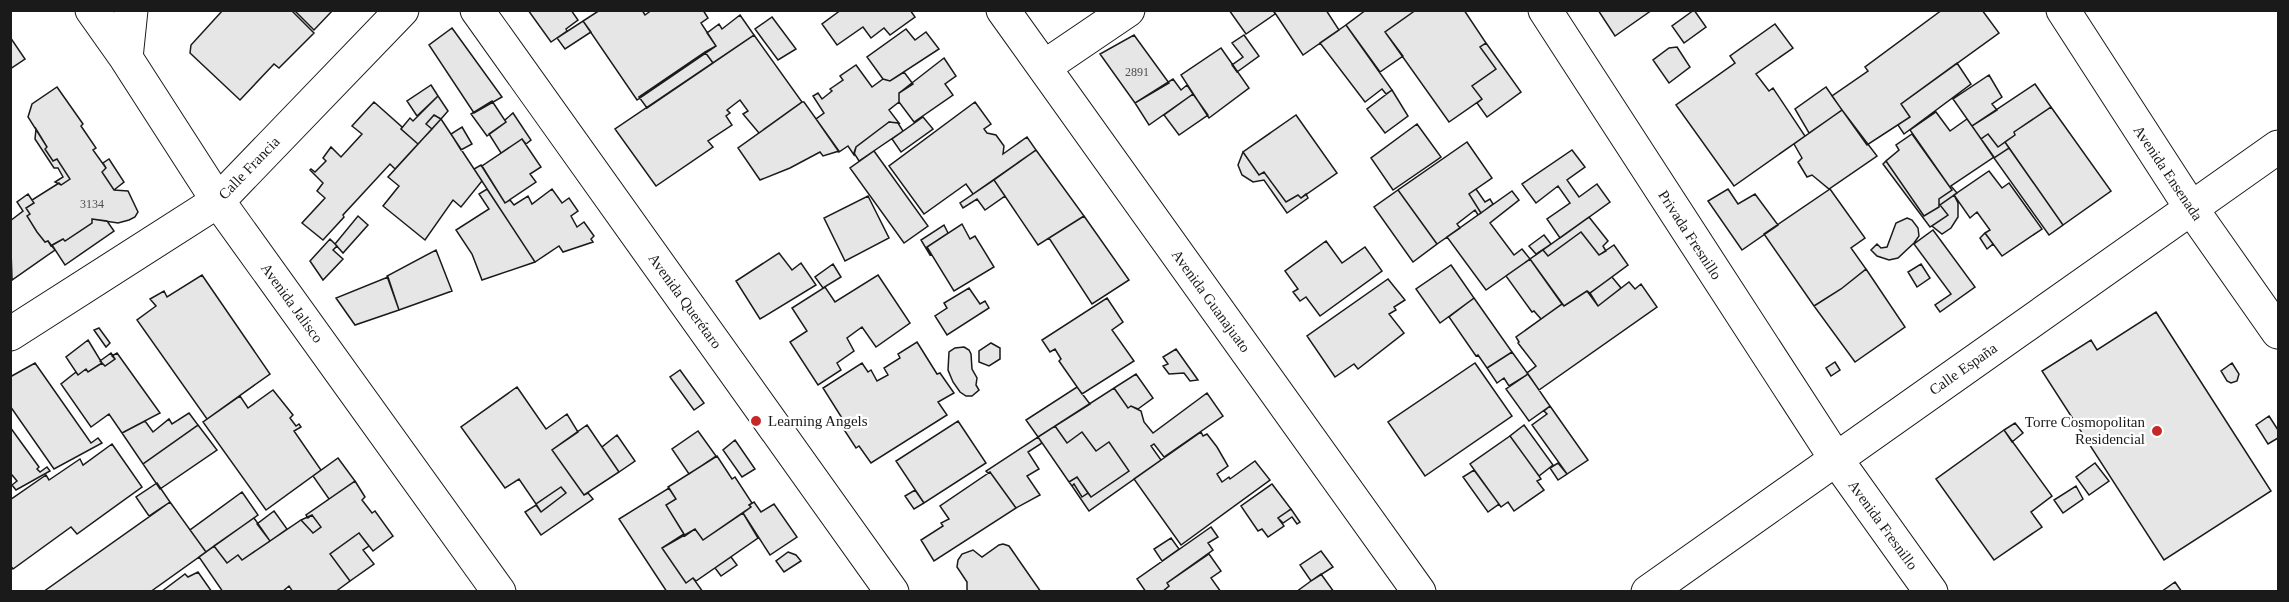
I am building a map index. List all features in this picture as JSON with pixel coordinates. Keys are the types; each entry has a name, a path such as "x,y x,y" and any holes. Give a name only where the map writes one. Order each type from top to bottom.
{"street":[{"name":"Avenida Jalisco","path":"92,10 126,58 218,201 499,591"},
{"path":"126,58 131,10"},
{"name":"Calle Francia","path":"10,334 218,201 402,10"},
{"name":"Avenida Querétaro","path":"477,10 892,591"},
{"name":"Avenida Guanajuato","path":"1003,10 1419,591"},
{"path":"1044,67 1128,10"},
{"name":"Privada Fresnillo","path":"1545,10 1836,459"},
{"name":"Avenida Ensenada","path":"2063,10 2191,208 2278,332"},
{"name":"Calle España","path":"1648,591 2278,147"},
{"name":"Avenida Fresnillo","path":"1836,459 1931,591"}],"building":[{"path":"223,10 291,10 314,33 279,68 274,64 240,100 190,53 191,45"},
{"path":"294,10 333,10 314,30"},
{"path":"528,10 571,10 578,20 551,42"},
{"path":"600,10 642,10 645,15 652,10 703,10 708,18 701,23 716,46 637,100 583,21"},
{"path":"841,10 910,10 915,17 890,35 884,28 871,38 863,27 837,45 822,24"},
{"path":"1229,10 1273,10 1275,14 1246,34"},
{"path":"1273,10 1326,10 1339,30 1303,55"},
{"path":"1366,10 1416,10 1385,32 1403,56 1380,72 1346,25"},
{"path":"1416,10 1464,10 1486,43 1480,47 1496,69 1472,86 1482,99 1449,122 1385,32"},
{"path":"1598,10 1652,10 1615,36"},
{"path":"1694,10 1706,27 1684,43 1672,26"},
{"path":"1942,10 1982,10 1999,33 1901,104 1910,117 1867,145 1832,96 1868,71 1865,67"},
{"path":"740,15 754,35 713,63 705,52 716,46 707,33 719,24 722,29"},
{"path":"772,17 796,49 778,60 755,29"},
{"path":"583,21 591,32 565,49 557,38"},
{"path":"1775,24 1793,48 1756,74 1769,91 1773,88 1805,136 1734,186 1676,105 1735,63 1730,56"},
{"path":"1346,25 1392,90 1386,94 1382,89 1365,102 1320,43"},
{"path":"452,28 502,97 474,113 429,45"},
{"path":"906,29 915,40 926,32 939,49 890,81 883,79 867,57"},
{"path":"754,35 802,102 759,133 743,114 748,111 740,100 727,110 730,113 726,116 732,125 708,141 713,147 656,186 615,129"},
{"path":"1134,35 1169,83 1135,103 1100,54"},
{"path":"1244,35 1259,56 1237,72 1232,65 1243,57 1232,43"},
{"path":"10,37 25,59 10,69"},
{"path":"1486,43 1521,92 1487,117 1477,103 1482,99 1472,86 1496,69 1480,47"},
{"path":"1677,47 1690,67 1669,83 1653,60 1669,48"},
{"path":"1221,48 1249,88 1209,118 1181,75"},
{"path":"705,52 713,63 647,108 639,97"},
{"path":"944,58 956,76 945,84 953,95 914,122 899,102 899,93"},
{"path":"1957,63 1971,84 1904,134 1898,125 1910,117 1901,104"},
{"path":"856,65 872,87 883,79 890,81 904,72 913,84 899,93 899,102 889,110 899,123 889,122 856,147 854,155 848,146 839,152 816,119 824,113 813,96 818,93 822,99 832,91 830,89 843,80 840,76"},
{"path":"1989,75 2002,97 1992,104 1997,110 1972,126 1953,99"},
{"path":"1173,79 1181,90 1187,85 1193,94 1149,125 1135,103"},
{"path":"2035,84 2051,107 2014,132 2015,135 1998,147 1988,134 1981,139 1972,126"},
{"path":"431,85 438,96 417,116 407,101"},
{"path":"57,87 83,124 81,126 96,148 93,150 106,168 102,172 114,190 128,191 138,212 135,217 118,223 92,219 92,223 65,241 63,239 51,246 37,232 27,216 30,214 26,208 34,203 32,200 59,183 61,185 70,179 57,159 53,161 28,117 32,104"},
{"path":"1826,87 1842,110 1809,133 1795,109"},
{"path":"1392,90 1408,116 1385,133 1367,109"},
{"path":"1193,94 1208,115 1179,135 1164,115"},
{"path":"438,96 448,111 441,119 434,115 426,124 432,129 418,144 401,129 410,118 413,121"},
{"path":"492,101 506,122 487,136 471,114"},
{"path":"374,102 418,144 395,169 390,164 323,240 302,223 325,198 317,191 323,183 310,170 315,172 326,161 323,158 331,147 341,157 362,134 352,126"},
{"path":"802,102 839,151 823,156 820,152 790,168 760,180 738,148"},
{"path":"975,102 991,124 984,129 987,133 996,135 1004,146 1003,154 1027,137 1036,150 973,194 966,184 924,214 889,166"},
{"path":"2051,107 2111,191 2063,225 2005,142 2015,135 2014,132"},
{"path":"1842,110 1877,156 1829,189 1812,175 1807,177 1798,162 1802,158 1794,144"},
{"path":"1936,112 1950,131 1967,119 1994,157 1951,186 1957,193 1940,205 1948,215 1930,227 1883,164 1886,161 1924,216 1939,207 1939,199 1952,190 1910,130"},
{"path":"513,113 531,140 526,144 522,139 501,153 489,134 506,122 505,120"},
{"path":"434,115 441,119 432,129 426,124"},
{"path":"1296,115 1337,173 1301,198 1298,195 1286,202 1264,172 1259,175 1243,152"},
{"path":"923,117 933,129 901,152 892,139"},
{"path":"441,119 482,181 461,207 453,200 425,240 383,206 399,186 388,177"},
{"path":"889,122 898,123 903,131 859,161 854,153 856,147"},
{"path":"1417,124 1441,157 1393,190 1371,158"},
{"path":"462,127 472,144 461,150 451,134"},
{"path":"36,129 53,161 57,159 70,179 61,185 55,182 63,177 58,168 54,168 35,139"},
{"path":"1912,134 1952,190 1939,199 1939,207 1924,216 1886,161 1899,150 1896,145"},
{"path":"1988,134 1998,147 2005,142 2009,148 1994,158 1981,139"},
{"path":"522,139 541,167 530,174 536,182 505,203 482,166"},
{"path":"1467,142 1492,178 1469,194 1481,213 1478,215 1475,210 1457,224 1460,228 1437,244 1398,190"},
{"path":"2009,148 2063,225 2049,235 1994,158"},
{"path":"1036,150 1084,216 1038,245 994,180"},
{"path":"1572,150 1585,167 1567,180 1579,197 1597,184 1610,202 1560,238 1547,219 1570,203 1558,186 1536,203 1522,184"},
{"path":"874,151 928,226 904,243 850,168"},
{"path":"1243,152 1259,175 1264,172 1286,202 1298,195 1301,198 1306,194 1308,198 1287,213 1264,180 1253,182 1242,175 1238,165"},
{"path":"109,159 124,182 114,190 102,172 106,168 103,163"},
{"path":"481,165 505,203 510,200 514,205 528,196 532,204 552,189 562,203 569,198 578,211 571,216 577,227 584,222 594,236 591,239 593,242 563,252 559,246 535,262 474,169"},
{"path":"1989,171 2002,188 2009,183 2042,229 2002,256 1985,233 1990,230 1977,212 1970,218 1954,195"},
{"path":"994,180 1005,196 985,210 977,199 963,208 960,203"},
{"path":"487,189 535,262 482,280 472,254 456,230 489,209 479,194"},
{"path":"1476,189 1485,202 1490,199 1493,204 1481,213 1469,194"},
{"path":"1728,189 1738,204 1755,194 1778,225 1742,250 1708,201"},
{"path":"1830,189 1865,238 1851,248 1866,269 1841,289 1814,306 1764,234"},
{"path":"1398,190 1437,244 1413,262 1374,207"},
{"path":"1512,191 1519,200 1490,223 1514,255 1522,249 1530,259 1486,290 1447,237"},
{"path":"28,194 34,203 26,208 30,214 27,216 45,242 48,241 55,250 12,280 10,221 23,211 17,202"},
{"path":"1954,195 1958,203 1958,217 1951,228 1942,234 1932,226 1948,215 1940,205"},
{"path":"868,196 889,238 845,261 824,218"},
{"path":"358,216 368,225 343,253 335,244"},
{"path":"1084,216 1129,280 1092,304 1049,238"},
{"path":"1589,217 1608,241 1603,246 1606,251 1599,255 1581,232 1548,256 1543,250"},
{"path":"1907,218 1912,220 1918,228 1919,236 1914,243 1898,258 1889,260 1877,256 1871,250 1877,244 1881,248 1887,247 1896,223"},
{"path":"92,219 107,221 114,231 65,265 52,245 63,239 65,241 92,223"},
{"path":"962,224 970,239 975,236 994,267 954,291 927,247"},
{"path":"944,225 948,233 927,247 930,255 921,240"},
{"path":"1933,230 1975,287 1940,312 1935,305 1951,294 1914,244"},
{"path":"1581,232 1599,255 1614,245 1628,265 1590,293 1587,291 1564,306 1530,259 1543,250 1548,256"},
{"path":"1985,233 1993,244 1987,249 1980,238"},
{"path":"1544,235 1551,244 1536,254 1529,246"},
{"path":"330,239 337,246 333,250 343,259 323,280 310,261"},
{"path":"1326,241 1342,263 1365,247 1382,271 1320,316 1306,297 1300,301 1293,292 1298,289 1285,271"},
{"path":"436,250 452,291 399,310 387,276"},
{"path":"779,253 792,270 801,263 816,285 760,319 736,281"},
{"path":"1530,259 1562,304 1541,319 1534,311 1532,312 1506,276"},
{"path":"833,264 841,277 823,288 815,277"},
{"path":"1921,264 1930,278 1917,287 1908,272"},
{"path":"1451,265 1474,298 1440,323 1416,289"},
{"path":"1866,269 1905,327 1855,362 1814,306 1841,289"},
{"path":"202,275 270,374 207,419 137,320 156,306 150,299 164,291 167,297"},
{"path":"878,275 910,323 876,347 862,327 847,338 854,351 837,363 841,370 818,385 790,342 807,331 792,308 825,287 835,302"},
{"path":"388,277 399,310 355,325 336,298"},
{"path":"1612,277 1621,288 1598,306 1590,293"},
{"path":"1388,279 1405,300 1394,307 1396,310 1389,314 1404,333 1358,369 1354,364 1335,377 1307,336"},
{"path":"1629,282 1635,289 1641,284 1657,307 1539,390 1527,373 1536,366 1516,337 1562,304 1564,306 1587,291 1598,306"},
{"path":"969,288 980,304 985,301 989,308 947,335 935,316 947,308 944,303"},
{"path":"1107,298 1123,322 1112,330 1134,361 1082,394 1059,361 1061,359 1055,349 1050,352 1042,340"},
{"path":"1474,298 1512,352 1487,368 1449,317"},
{"name":"Torre Cosmopolitan Residencial","path":"2156,312 2271,491 2164,560 2042,371 2091,340 2097,350"},
{"path":"99,328 110,343 106,347 94,330"},
{"path":"88,340 102,363 78,375 66,357"},
{"path":"917,342 937,374 940,373 954,393 938,402 947,415 871,463 859,446 856,448 843,428 847,426 823,388 862,363 868,372 871,370 877,381 888,375 884,368 900,358 898,354"},
{"path":"991,343 1000,348 1000,359 989,366 979,362 979,351"},
{"path":"964,347 971,354 972,369 977,378 976,385 979,390 972,396 966,396 960,392 948,370 949,352 955,348"},
{"path":"1176,349 1198,380 1190,381 1184,373 1169,374 1163,366 1168,364 1163,357"},
{"path":"1512,352 1528,374 1509,386 1504,378 1497,383 1487,368"},
{"path":"111,353 115,359 105,366 100,361"},
{"path":"117,353 160,413 122,433 109,414 91,427 61,384 76,372 78,375 86,369 88,372 102,363 105,366 115,359 112,356"},
{"path":"1835,362 1840,370 1831,376 1826,368"},
{"path":"35,363 91,443 98,438 102,443 54,469 10,406 10,377"},
{"path":"1475,363 1512,416 1425,476 1388,422"},
{"path":"2232,363 2239,374 2237,381 2231,383 2221,371"},
{"path":"680,370 704,403 694,410 670,377"},
{"path":"1136,374 1153,398 1138,409 1131,406 1128,408 1114,388"},
{"path":"1528,374 1550,406 1529,421 1506,389"},
{"path":"517,387 546,429 567,414 578,432 552,450 584,495 588,493 593,499 541,535 525,512 536,505 541,512 566,493 561,487 536,504 519,479 505,488 461,427"},
{"path":"1077,387 1090,404 1038,437 1026,420"},
{"path":"1114,388 1128,408 1131,406 1141,411 1144,422 1153,433 1207,393 1223,416 1164,457 1154,444 1151,446 1161,460 1089,511 1072,486 1074,484 1082,497 1088,493 1091,497 1129,471 1109,442 1096,451 1082,432 1067,443 1055,426"},
{"path":"273,390 293,415 290,418 296,426 299,424 301,427 294,431 321,470 266,510 203,422 240,396 248,408"},
{"path":"1550,406 1588,460 1567,474 1532,425 1547,414 1544,411"},
{"path":"189,413 198,425 143,464 122,433 145,421 153,432 169,419 172,424"},
{"path":"2269,416 2278,430 2278,438 2268,444 2256,425"},
{"path":"958,421 986,463 924,503 896,461"},
{"path":"2015,423 2023,433 2012,442 2004,430"},
{"path":"198,425 217,450 160,489 143,464"},
{"path":"587,425 619,472 584,495 552,450"},
{"path":"1524,425 1553,465 1539,476 1510,436"},
{"path":"1055,426 1067,443 1082,432 1096,451 1109,442 1129,471 1091,497 1077,477 1069,482 1038,437"},
{"path":"10,427 39,467 37,469 40,472 47,467 50,471 16,490 12,485 17,481 12,475 10,476"},
{"path":"2004,430 2052,496 2031,512 2042,527 1994,560 1936,479"},
{"path":"698,431 716,456 689,474 672,449"},
{"path":"1201,432 1203,436 1207,434 1228,466 1217,474 1222,482 1255,461 1270,480 1181,545 1134,479"},
{"path":"617,435 635,461 619,472 602,447"},
{"path":"1510,436 1541,479 1537,481 1544,490 1514,511 1508,502 1501,507 1470,464"},
{"path":"1038,437 1042,443 1028,452 1039,469 1027,476 1040,495 1016,508 990,472 986,471"},
{"path":"735,440 755,469 742,477 723,450"},
{"path":"112,444 142,487 77,534 71,527 13,569 10,565 10,500 46,475 49,480 80,459 83,465"},
{"path":"717,456 732,479 735,477 752,503 749,505 751,507 703,540 695,529 685,536 666,505 676,499 668,487"},
{"path":"338,458 355,481 329,499 313,476"},
{"path":"1558,463 1567,474 1558,480 1550,468"},
{"path":"2095,463 2109,481 2089,495 2076,477"},
{"path":"1474,470 1499,504 1488,512 1463,477"},
{"path":"990,472 1016,508 934,561 921,540 943,526 941,523 949,519 940,506"},
{"path":"1077,477 1088,493 1082,497 1074,484 1072,486 1069,482"},
{"path":"355,481 365,497 362,500 372,513 375,511 393,536 373,551 359,533 330,554 350,581 335,592 293,592 289,586 282,592 223,592 199,557 214,546 227,563 238,555 242,560 301,520 313,533 321,527 312,515 308,518 306,515"},
{"path":"157,483 170,502 149,516 136,497"},
{"path":"1272,484 1291,509 1278,518 1284,526 1268,537 1262,529 1258,531 1241,506"},
{"path":"2076,486 2083,499 2063,513 2054,500"},
{"path":"561,487 566,493 541,512 536,504"},
{"path":"669,488 676,499 666,505 684,534 662,548 686,583 693,578 703,592 667,592 619,519"},
{"path":"915,490 924,503 914,509 905,496"},
{"path":"242,492 258,515 206,552 190,530"},
{"path":"170,502 206,552 150,592 43,592"},
{"path":"754,502 761,512 774,504 797,537 770,555 743,513"},
{"path":"1291,509 1300,522 1297,524 1292,517 1283,523 1278,518"},
{"path":"274,511 287,529 270,541 257,524"},
{"path":"743,513 758,538 696,581 693,578 686,583 662,548 695,529 703,540"},
{"path":"312,515 321,527 313,533 301,520"},
{"path":"254,518 270,541 242,560 238,555 227,563 214,546"},
{"path":"1211,527 1218,537 1208,543 1213,550 1167,583 1169,586 1162,592 1146,592 1137,579"},
{"path":"359,533 369,546 363,550 374,564 350,581 330,554"},
{"path":"1171,538 1179,549 1162,561 1154,549"},
{"path":"1003,544 1009,546 1041,592 967,592 967,582 957,567 962,554 973,550 982,557"},
{"path":"1321,551 1333,567 1311,581 1300,565"},
{"path":"788,552 796,555 801,561 784,572 776,561"},
{"path":"1209,554 1221,571 1211,578 1221,592 1162,592 1169,586 1167,583"},
{"path":"731,557 737,565 721,576 715,568"},
{"path":"198,572 212,592 161,592 185,574 188,577"},
{"path":"1321,574 1334,592 1296,592 1311,581"},
{"path":"2175,582 2182,592 2161,592"}],"place":[{"name":"Learning Angels","path":"756,421"},
{"name":"Torre Cosmopolitan Residencial","path":"2157,431"}]}
